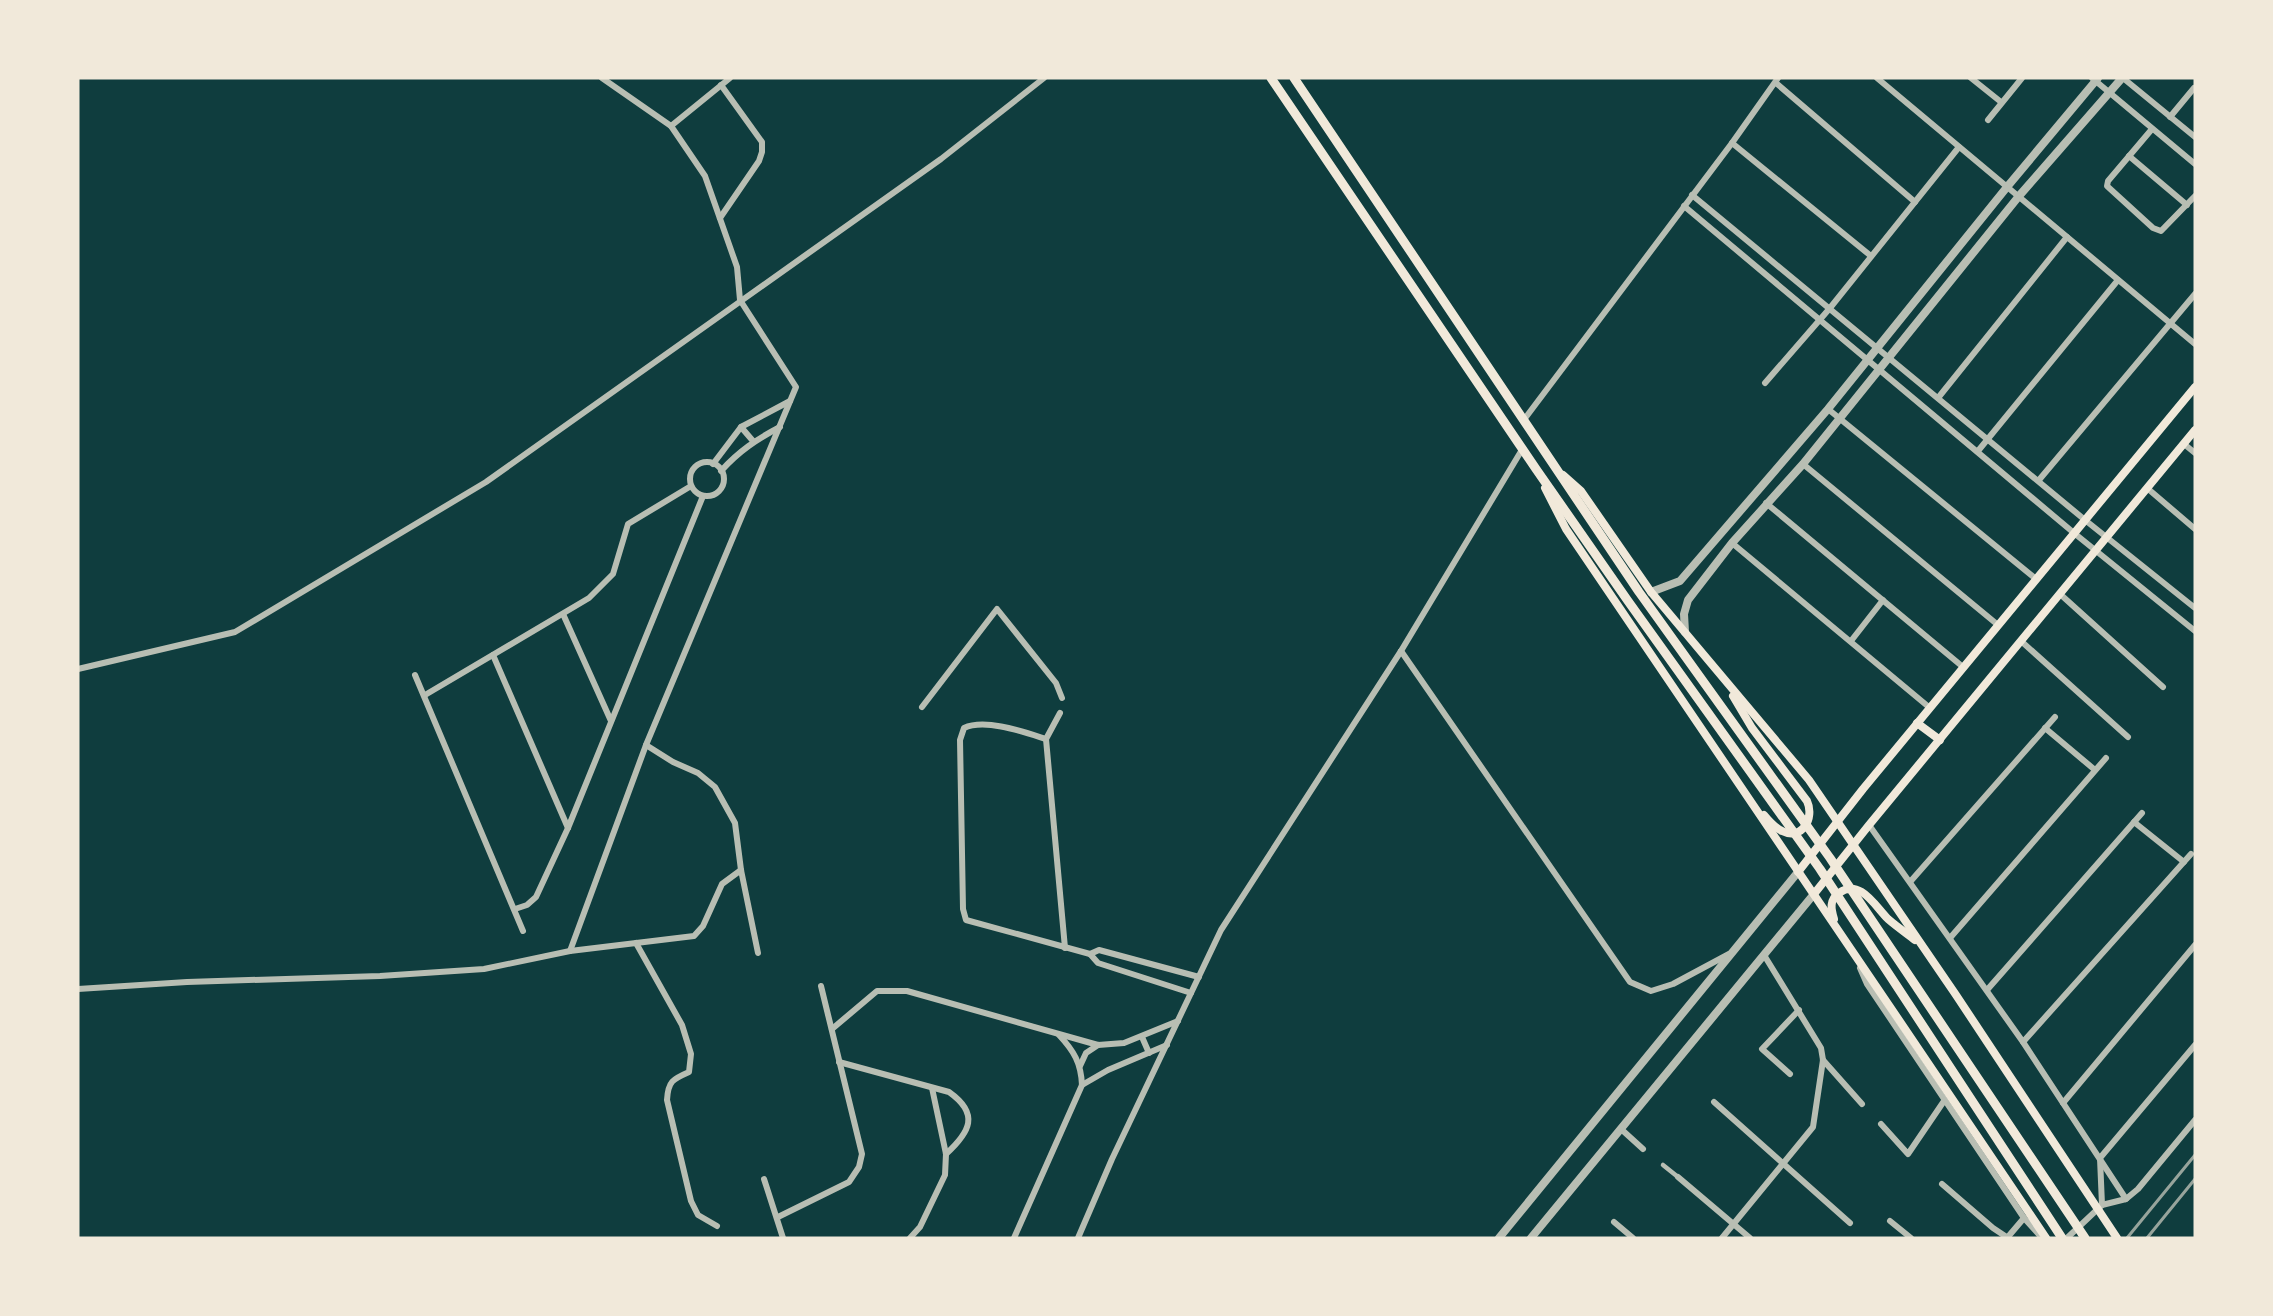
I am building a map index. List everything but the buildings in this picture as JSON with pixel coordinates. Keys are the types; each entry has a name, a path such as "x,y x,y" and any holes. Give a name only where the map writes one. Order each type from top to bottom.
{"highway":[{"path":"1271,78 1536,469 1820,869 2065,1238"},
{"path":"1294,78 1551,464 1639,592 1830,858 2085,1238"}],"main road":[{"path":"1798,872 1917,723 2195,387"},
{"path":"1814,894 2195,430"},
{"path":"1551,464 1581,491 1651,592 1787,752 1956,994 2117,1238"},
{"path":"1536,469 1566,529 1881,991 2043,1238"},
{"path":"1718,673 1752,728 1807,801 1810,818 1803,828 1787,833 1776,828 1747,797"},
{"path":"1917,723 1940,740"},
{"path":"1839,929 1831,905 1834,898 1847,889 1855,889 1868,896 1889,919 1922,946"}],"street":[{"path":"570,951 646,745 796,387 740,300 737,267 705,176 671,126 602,78"},
{"path":"671,126 730,78"},
{"path":"78,669 235,632 486,482 941,159 1044,78"},
{"path":"1877,78 2195,344"},
{"path":"1971,78 2001,102"},
{"path":"1988,120 2022,78"},
{"path":"1685,632 1684,614 1688,600 1732,543 1803,464 2019,196 2123,78 2195,137"},
{"path":"1651,592 1680,581 1828,409 2095,79 2195,164"},
{"path":"1523,421 1777,81 1915,202"},
{"path":"720,218 759,161 762,152 762,142 721,85"},
{"path":"2170,117 2194,88"},
{"path":"2152,129 2108,181 2107,186 2153,228 2161,231 2195,196"},
{"path":"1732,143 1872,256"},
{"path":"1765,383 1830,308 1959,147"},
{"path":"2129,156 2187,205"},
{"path":"1692,195 2195,608"},
{"path":"1684,206 2074,533 2195,631"},
{"path":"1938,398 2067,237"},
{"path":"1978,451 2118,280"},
{"path":"2039,480 2195,294"},
{"path":"713,464 741,427 791,401"},
{"path":"1828,409 2037,579"},
{"path":"741,427 753,441"},
{"path":"722,471 713,464 702,463 693,469 691,486 703,496 719,492 723,482 722,471 735,456 753,441 780,427"},
{"path":"2184,444 2195,453"},
{"path":"1078,1238 1221,930 1401,651 1523,448"},
{"path":"1803,464 1998,625"},
{"path":"424,695 589,598 613,574 628,524 691,486"},
{"path":"2147,488 2195,529"},
{"path":"515,909 527,905 536,897 568,828 703,496"},
{"path":"1766,503 1963,667"},
{"path":"1732,543 1930,708"},
{"path":"2060,594 2163,687"},
{"path":"1851,641 1883,600"},
{"path":"922,707 997,609 1056,683 1062,698"},
{"path":"563,614 611,721"},
{"path":"2021,641 2128,736"},
{"path":"1401,651 1630,982 1651,991 1673,984 1729,954"},
{"path":"493,655 568,828"},
{"path":"415,675 524,932"},
{"path":"1060,713 1046,739 1065,948"},
{"path":"1910,882 2055,717"},
{"path":"1046,739 1016,730 974,723 964,729 960,740 963,909 966,920 1090,954 1098,963 1191,993"},
{"path":"2045,728 2095,770"},
{"path":"646,745 673,762 698,773 715,787 735,823 741,870 758,953"},
{"path":"1950,938 2106,758"},
{"path":"1987,990 2142,813"},
{"path":"2134,822 2184,862"},
{"path":"1869,825 2024,1042 2126,1199"},
{"path":"2024,1042 2191,854"},
{"path":"78,989 472,970 570,951 694,936 704,926 722,884 741,870"},
{"path":"1498,1238 1798,872"},
{"path":"1531,1238 1814,894"},
{"path":"636,943 682,1025 691,1054 689,1072 675,1078 667,1088 667,1100 691,1201 698,1215 717,1226"},
{"path":"2063,1103 2195,945"},
{"path":"1851,948 1867,984 1944,1101 2024,1218 2043,1238"},
{"path":"1090,954 1099,950 1199,977"},
{"path":"1722,1238 1814,1127 1823,1060 1821,1048 1764,955"},
{"path":"778,1217 849,1182 859,1167 861,1154 821,986"},
{"path":"832,1029 877,992 907,991 1098,1045 1124,1043 1178,1021"},
{"path":"1790,1074 1762,1049 1799,1010"},
{"path":"1014,1238 1082,1085 1080,1066 1075,1054 1058,1034"},
{"path":"1142,1037 1149,1053"},
{"path":"1080,1066 1086,1053 1098,1045"},
{"path":"1082,1085 1108,1070 1167,1045"},
{"path":"2102,1204 2100,1158 2195,1045"},
{"path":"1823,1060 1862,1104"},
{"path":"839,1062 949,1092 962,1101 968,1114 968,1128 960,1141 946,1154"},
{"path":"917,1238 945,1175 946,1154 932,1088"},
{"path":"1881,1124 1908,1154 1944,1101"},
{"path":"1714,1102 1850,1223"},
{"path":"2065,1238 2102,1204 2126,1199 2138,1189 2195,1120"},
{"path":"1621,1129 1643,1149"},
{"path":"1663,1165 1750,1238"},
{"path":"764,1179 783,1238"},
{"path":"1942,1184 2007,1238 2024,1218"},
{"path":"1890,1221 1911,1238"},
{"path":"1614,1222 1633,1238"},
{"path":"910,1238 920,1227"}],"railway":[{"path":"2127,1238 2195,1155"},
{"path":"2147,1238 2195,1179"}]}
